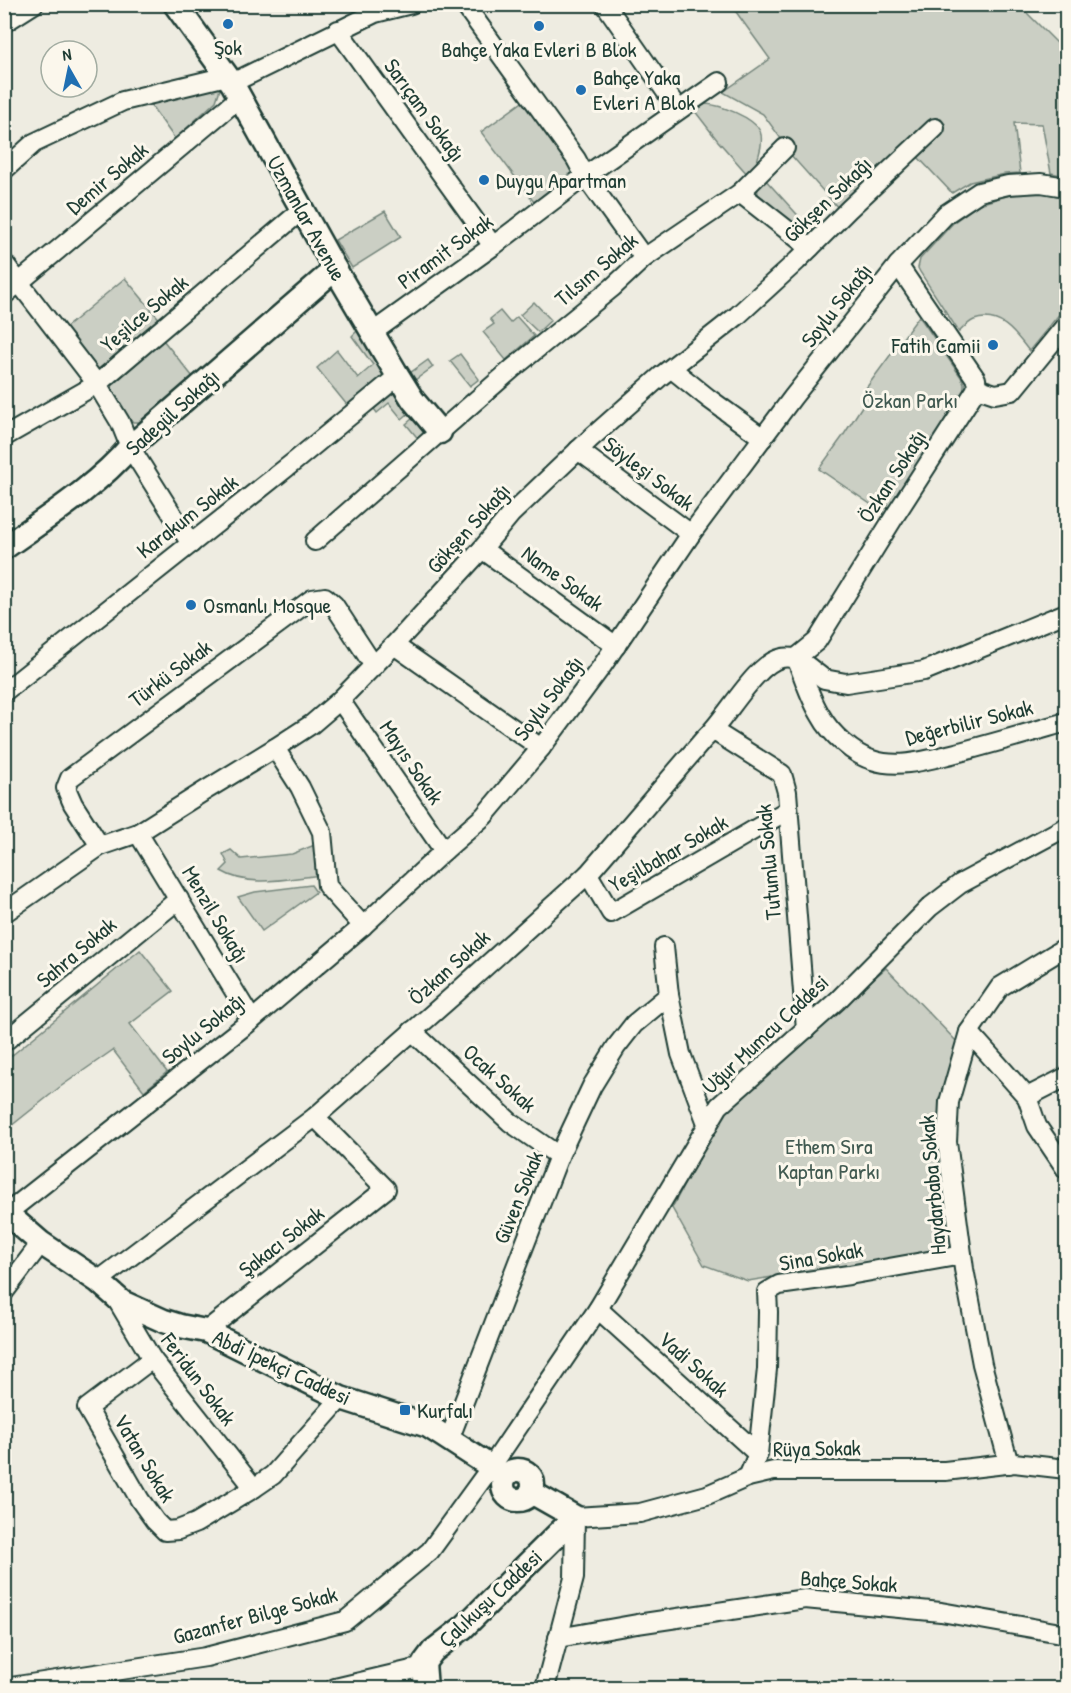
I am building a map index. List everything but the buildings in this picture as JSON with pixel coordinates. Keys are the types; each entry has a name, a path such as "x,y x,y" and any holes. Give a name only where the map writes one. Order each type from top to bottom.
{"street":[{"path":"4,23 34,4"},
{"name":"Uzmanlar Avenue","path":"175,4 233,86 335,269 398,376 413,400 440,432"},
{"name":"Demir Sokak","path":"4,295 233,86 338,30 371,9 411,4"},
{"path":"464,4 644,258"},
{"path":"605,4 678,110"},
{"name":"Sarıçam Sokağı","path":"338,30 494,246"},
{"name":"Piramit Sokak","path":"373,332 494,246 585,176 719,82"},
{"path":"4,170 34,143 123,101 233,86"},
{"name":"Gökşen Sokağı","path":"4,913 100,846 138,833 312,724 340,700 394,645 511,514 661,376 737,316 935,128"},
{"name":"Tılsım Sokak","path":"315,540 513,369 613,287 644,258 740,193 784,148"},
{"name":"Soylu Sokağı","path":"6,1212 252,1020 363,926 484,816 541,748 616,646 691,534 763,438 898,265 946,214 979,192 1008,185 1041,183 1066,187"},
{"path":"740,193 810,248"},
{"name":"Yeşilce Sokak","path":"4,437 97,384 302,210"},
{"path":"4,263 97,384 120,422 130,447 191,544"},
{"path":"898,265 976,379 977,388 995,394 1012,391 1066,325"},
{"name":"Sadegül Sokağı","path":"4,548 73,498 118,461 130,447 335,269"},
{"path":"672,369 763,438"},
{"name":"Karakum Sokak","path":"4,692 295,461 398,376"},
{"name":"Özkan Sokağı","path":"796,658 817,641 977,388"},
{"name":"Söyleşi Sokak","path":"578,450 691,534"},
{"name":"Name Sokak","path":"482,549 616,646"},
{"name":"Türkü Sokak","path":"100,846 66,788 70,778 312,600 325,597 334,605 374,666"},
{"path":"796,658 824,679 846,683 924,671 1066,614"},
{"path":"394,645 541,748"},
{"name":"Özkan Sokak","path":"105,1288 315,1117 588,874 704,739 714,731 767,664 781,658 796,658"},
{"name":"Değerbilir Sokak","path":"796,658 821,717 857,754 873,761 897,765 935,758 999,743 1066,722"},
{"name":"Mayıs Sokak","path":"340,700 444,851"},
{"name":"Tutumlu Sokak","path":"714,731 782,774 787,792 806,1029"},
{"path":"275,748 300,787 322,832 327,886 363,926"},
{"name":"Yeşilbahar Sokak","path":"588,874 611,914 788,810"},
{"name":"Uğur Mumcu Caddesi","path":"498,1472 719,1106 837,1000 930,907 960,884 1066,827"},
{"name":"Menzil Sokağı","path":"138,833 252,1020"},
{"name":"Sahra Sokak","path":"4,1042 179,898"},
{"path":"664,947 669,995 681,1054 708,1125"},
{"name":"Haydarbaba Sokak","path":"1009,1464 982,1364 962,1255 947,1142 949,1102 969,1032 1000,987 1066,947"},
{"name":"Güven Sokak","path":"448,1440 559,1156 592,1086 616,1047 634,1024 669,995"},
{"name":"Ocak Sokak","path":"412,1031 510,1122 559,1156"},
{"path":"969,1032 1027,1097 1037,1126 1066,1169"},
{"path":"1027,1097 1066,1077"},
{"name":"Şakacı Sokak","path":"206,1331 386,1189 315,1117"},
{"name":"Abdi İpekçi Caddesi","path":"6,1212 41,1243 122,1302 180,1326 206,1331 341,1398 428,1426 498,1472"},
{"path":"4,1292 41,1243"},
{"name":"Sina Sokak","path":"748,1477 758,1454 767,1370 766,1292 779,1285 962,1255"},
{"name":"Feridun Sokak","path":"105,1288 152,1359 254,1488"},
{"name":"Vadi Sokak","path":"598,1309 758,1454"},
{"name":"Vatan Sokak","path":"152,1359 87,1408 140,1500 165,1531 178,1530 196,1523 273,1474 341,1398"},
{"name":"Rüya Sokak","path":"575,1517 640,1513 707,1495 748,1477 774,1470 945,1471 1009,1464 1066,1469"},
{"path":"498,1472 506,1495 510,1498 519,1500 531,1492 575,1517 574,1578 545,1689"},
{"name":"Gazanfer Bilge Sokak","path":"4,1688 206,1657 345,1621 430,1551 498,1472"},
{"name":"Çalıkuşu Caddesi","path":"425,1678 424,1663 433,1651 464,1627 575,1517"},
{"name":"Bahçe Sokak","path":"558,1638 805,1599 941,1611 1066,1634"},
{"path":"335,1689 425,1678"}],"green space":[{"path":"731,5 1019,5 1066,52 1066,176 1051,173 1042,124 1014,123 1020,173 970,182 952,193 917,156 945,128 941,119 936,119 840,210 789,153 790,151 763,114 723,92 770,59"},
{"path":"218,86 220,89 216,101 175,139 150,104 201,88"},
{"path":"525,100 573,171 534,202 481,132"},
{"path":"706,104 727,109 744,117 760,131 759,155 749,176 694,110"},
{"path":"763,177 815,234 791,223 761,200 757,185"},
{"path":"1039,192 1066,198 1066,306 1029,351 1013,331 992,319 974,320 959,332 920,272 918,268 920,259 954,222 979,204 1010,195"},
{"path":"385,211 401,237 352,268 335,240"},
{"path":"125,278 161,321 103,370 96,370 64,329"},
{"path":"534,302 551,320 538,332 520,315"},
{"path":"500,311 510,323 517,317 534,336 506,360 483,332 494,324 490,319"},
{"name":"Özkan Parkı","path":"919,316 961,377 964,383 964,393 888,516 819,469 866,400 861,395"},
{"path":"360,328 384,368 383,376 347,405 317,368 337,350 358,378 373,365 352,336"},
{"path":"163,340 193,377 139,422 133,422 116,401 110,387"},
{"path":"460,354 479,379 470,386 450,361"},
{"path":"428,360 433,367 415,380 410,373"},
{"path":"394,393 409,413 402,419 389,403 377,413 374,409"},
{"path":"413,418 426,436 420,441 406,424"},
{"path":"317,844 322,875 257,881 245,880 221,871 228,864 223,854 231,850 241,859 292,854"},
{"path":"311,885 316,892 262,931 238,897 255,892"},
{"path":"140,950 173,991 130,1024 167,1072 144,1091 113,1050 60,1087 6,1130 4,1128 5,1061"},
{"name":"Ethem Sıra Kaptan Parkı","path":"886,968 957,1042 941,1101 937,1134 946,1232 942,1242 934,1251 748,1281 704,1265 672,1208 725,1107"}],"place":[{"name":"Şok","path":"228,24"},
{"name":"Bahçe Yaka Evleri B Blok","path":"539,26"},
{"name":"Bahçe Yaka Evleri A Blok","path":"581,90"},
{"name":"Duygu Apartman","path":"484,180"},
{"name":"Fatih Camii","path":"993,345"},
{"name":"Osmanlı Mosque","path":"191,605"},
{"name":"Kurfalı","path":"405,1410"}]}
